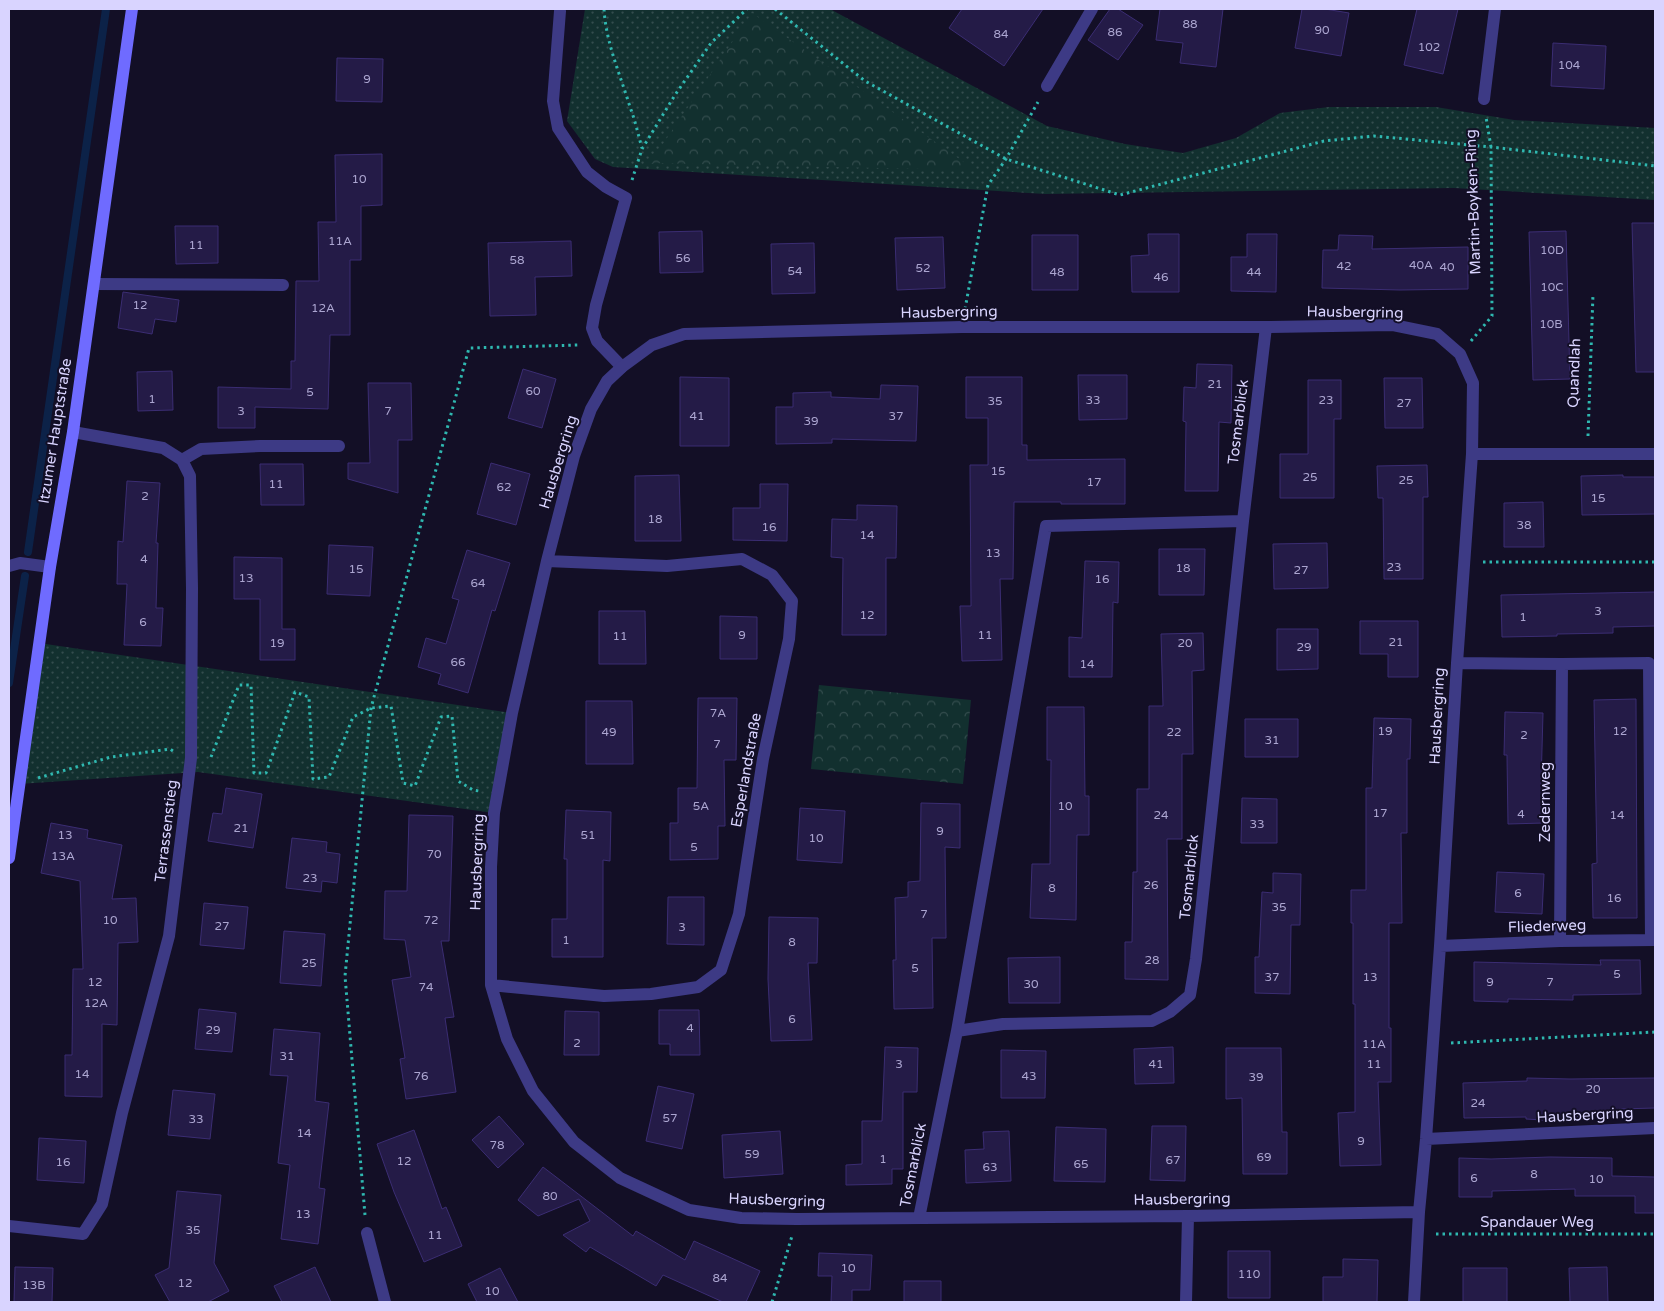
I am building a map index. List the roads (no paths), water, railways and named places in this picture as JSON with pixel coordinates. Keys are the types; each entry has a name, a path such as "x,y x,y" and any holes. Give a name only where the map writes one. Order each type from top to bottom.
{"main road":[{"name":"Itzumer Hauptstraße","path":"9,858 50,567 94,284 132,9"}],"street":[{"path":"1047,86 1092,9"},
{"path":"1484,99 1495,9"},
{"path":"560,11 553,101 558,128 587,172 606,187 626,198 596,305 592,328 597,341 622,367"},
{"path":"94,284 283,285"},
{"name":"Hausbergring","path":"1414,1302 1440,946 1456,664 1472,454 1473,383 1460,354 1438,334 1393,325 1266,328 962,327 684,334 652,345 622,367 607,381 591,409 574,456 547,561 512,713 497,793 491,866 491,985 507,1038 533,1091 574,1142 620,1178 689,1210 741,1218 1188,1216 1420,1212"},
{"name":"Tosmarblick","path":"957,1031 1003,1024 1152,1021 1170,1012 1190,995 1196,959 1243,521 1266,328"},
{"path":"72,432 162,448 182,460 201,449 260,446 339,446"},
{"path":"1472,454 1655,454"},
{"name":"Terrassenstieg","path":"9,1226 83,1234 102,1204 122,1113 169,936 191,758 192,588 190,476 182,460"},
{"name":"Tosmarblick","path":"919,1218 957,1031 1046,526 1243,521"},
{"name":"Esperlandstraße","path":"491,985 604,996 651,994 698,987 720,970 739,914 764,759 789,639 792,601 772,575 742,559 667,566 547,561"},
{"path":"9,566 20,563 50,567"},
{"path":"1456,664 1652,663 1653,940"},
{"name":"Zedernweg","path":"1560,941 1562,664"},
{"name":"Fliederweg","path":"1440,946 1560,941 1653,940"},
{"name":"Hausbergring","path":"1426,1139 1655,1128"},
{"path":"1186,1302 1188,1216"},
{"path":"367,1233 385,1302"}],"waterway":[{"path":"28,552 106,9"},
{"path":"9,683 25,576"}]}
